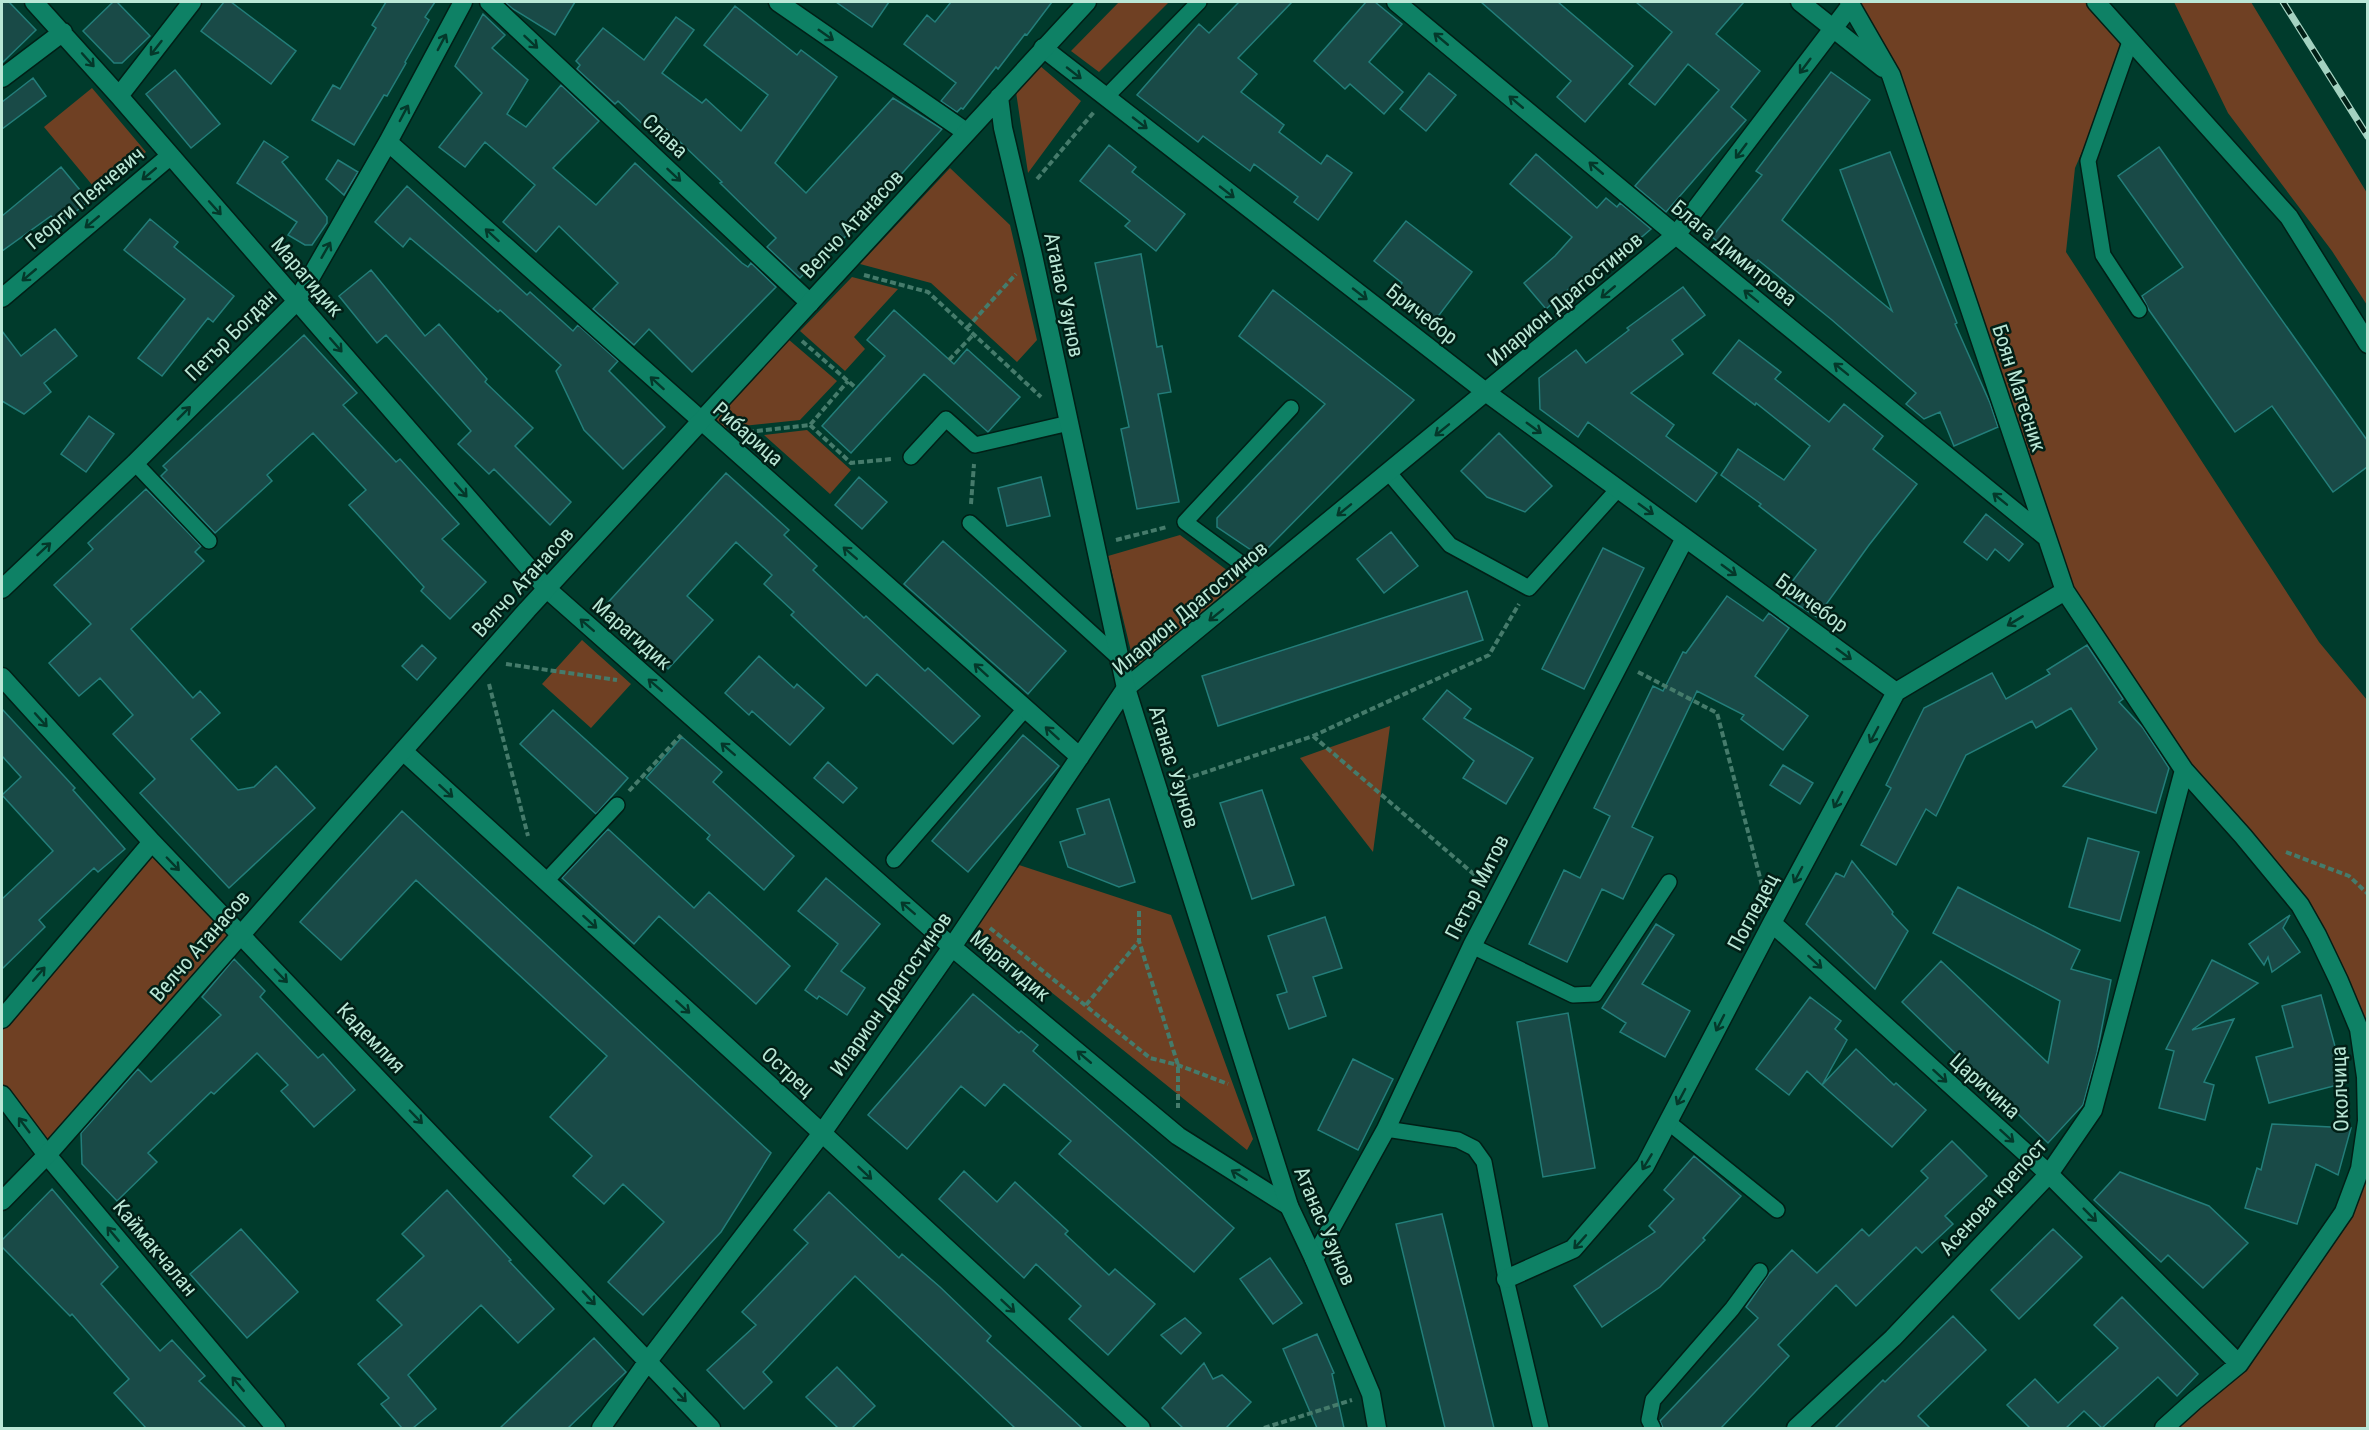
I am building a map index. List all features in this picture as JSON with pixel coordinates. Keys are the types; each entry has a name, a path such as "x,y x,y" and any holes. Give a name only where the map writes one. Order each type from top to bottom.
{"street":[{"name":"Марагидик","path":"34,2 119,96 547,589 952,947 1178,1136 1288,1206"},
{"path":"119,96 192,2"},
{"name":"Петър Богдан","path":"2,589 135,463 297,300 388,142 464,2"},
{"name":"Слава","path":"489,2 810,303"},
{"path":"778,2 966,132"},
{"name":"Велчо Атанасов","path":"2,1201 47,1155 547,589 1087,2"},
{"name":"Блага Димитрова","path":"1396,2 1676,236 2045,536"},
{"path":"1800,2 1891,75"},
{"path":"2096,2 2289,217 2367,344"},
{"name":"Иларион Драгостинов","path":"601,1428 648,1361 822,1134 974,915 1126,688 1676,236 1850,3"},
{"name":"Боян Магесник","path":"1850,3 1891,75 2065,591 2184,770"},
{"path":"2,78 63,32"},
{"name":"Бричебор","path":"1043,48 1487,393 1896,692"},
{"name":"Атанас Узунов","path":"999,97 1003,128 1033,255 1126,688 1288,1206 1314,1259 1371,1394 1377,1428"},
{"name":"Рибарица","path":"388,142 700,422 1080,757"},
{"name":"Георги Пеячевич","path":"2,297 170,156"},
{"name":"Петър Митов","path":"1314,1259 1386,1129 1472,946 1685,538"},
{"path":"1896,692 2065,591"},
{"name":"Кадемлия","path":"2,677 152,842 711,1428"},
{"name":"Погледец","path":"1506,1279 1573,1249 1645,1167 1896,692"},
{"name":"Острец","path":"403,751 1141,1428"},
{"name":"Околчица","path":"2164,1428 2239,1364 2344,1212 2360,1169 2367,1121 2366,1077 2360,1029 2317,935 2300,905 2184,770"},
{"name":"Асенова крепост","path":"1796,1428 1893,1338 2049,1174 2093,1110 2184,770"},
{"path":"2,1019 152,842"},
{"name":"Царичина","path":"1772,923 2049,1174 2239,1364"},
{"name":"Каймакчалан","path":"2,1095 47,1155 269,1426"}],"lane":[{"path":"1106,97 1199,2"},
{"path":"2131,39 2088,161 2103,255 2139,310"},
{"path":"1261,578 1185,522 1291,408"},
{"path":"911,457 946,419 975,445 1069,423"},
{"path":"135,463 209,541"},
{"path":"1389,473 1450,545 1529,588 1618,489"},
{"path":"970,523 1120,659"},
{"path":"894,860 1025,709"},
{"path":"546,882 617,805"},
{"path":"1472,946 1573,995 1595,994 1669,882"},
{"path":"1668,1122 1777,1210"},
{"path":"1386,1129 1458,1140 1474,1148 1484,1162 1506,1279 1541,1428"},
{"path":"1653,1428 1649,1420 1653,1400 1732,1309 1760,1271"}],"path":[{"path":"1020,199 1106,97"},
{"path":"968,328 1033,255"},
{"path":"840,269 928,292 1043,399"},
{"path":"787,328 856,388"},
{"path":"949,360 974,334"},
{"path":"717,436 810,424 848,381"},
{"path":"810,424 851,463 911,457"},
{"path":"970,523 975,445"},
{"path":"1095,545 1185,522"},
{"path":"1157,789 1313,736 1489,655 1529,588"},
{"path":"529,841 483,661 619,680"},
{"path":"1621,663 1717,713 1772,923"},
{"path":"1313,736 1499,896"},
{"path":"617,805 677,740"},
{"path":"2243,836 2349,876 2367,894"},
{"path":"1138,911 1139,941 1178,1065 1178,1136"},
{"path":"974,915 1150,1058 1178,1065 1251,1093"},
{"path":"1086,1005 1139,941"},
{"path":"1264,1428 1371,1394"}],"shaded area":[{"path":"1119,2 1169,2 1099,72 1071,51"},
{"path":"1849,2 2096,2 2131,39 2075,168 2066,252 2319,642 2367,700 2367,1428 2164,1428 2239,1364 2344,1212 2366,1077 2317,935 2184,770 2065,591 1891,75"},
{"path":"2174,2 2251,2 2367,193 2367,305 2332,251 2228,113"},
{"path":"1039,65 1081,101 1028,173 1016,92"},
{"path":"92,88 146,152 98,192 44,127"},
{"path":"950,168 1010,225 1037,340 1017,362 931,283 860,264"},
{"path":"852,277 898,289 854,337 865,349 845,371 800,331"},
{"path":"788,339 837,381 800,420 724,428 715,418"},
{"path":"807,430 851,470 830,494 764,435"},
{"path":"1180,535 1240,580 1135,668 1108,556"},
{"path":"582,640 631,684 591,728 542,684"},
{"path":"1390,726 1373,852 1300,758"},
{"path":"152,842 240,934 47,1155 2,1095 2,1019"},
{"path":"1019,865 1171,915 1253,1139 1247,1150 973,929"}],"building":[{"path":"2,2 9,2 36,30 2,63"},
{"path":"113,2 117,2 150,36 122,63 114,63 83,31"},
{"path":"224,2 231,2 296,51 271,84 201,31"},
{"path":"386,2 435,2 425,17 429,20 406,63 354,145 312,120 333,85 340,89 376,28 372,25"},
{"path":"505,2 575,2 555,35"},
{"path":"836,2 889,2 872,27"},
{"path":"951,2 1052,2 998,69 996,67 963,109 957,112 941,101 956,83 904,44 927,15 935,22"},
{"path":"1239,2 1292,2 1238,58 1257,74 1241,92 1284,125 1279,132 1321,164 1327,155 1352,173 1318,220 1294,202 1298,197 1254,164 1250,171 1203,136 1198,142 1137,95 1199,24 1209,33"},
{"path":"1366,2 1375,2 1402,24 1369,62 1403,92 1384,114 1350,84 1345,89 1314,61"},
{"path":"1481,2 1558,2 1633,66 1585,122 1557,97 1571,81"},
{"path":"1636,2 1744,2 1716,34 1760,71 1731,107 1746,120 1666,212 1635,186 1719,90 1688,64 1655,105 1629,84 1672,32"},
{"path":"735,6 797,55 801,50 837,77 775,163 806,193 893,98 942,129 844,238 840,235 800,278 767,247 776,238 658,121 650,131 618,101 615,104 577,69 580,65 576,61 603,28 644,60 676,17 694,30 662,73 702,103 706,99 741,131 768,95 704,45"},
{"path":"483,14 505,35 492,48 528,80 507,114 526,127 561,85 599,121 553,168 596,205 635,163 742,263 748,267 751,263 776,287 692,372 649,329 634,345 593,309 618,283 559,226 536,252 503,222 535,185 485,142 465,167 439,147 482,93 455,66"},
{"path":"175,70 220,124 191,148 146,94"},
{"path":"1831,72 1870,100 1782,220 1892,311 1840,170 1890,152 1957,323 1955,324 1990,403 1998,427 1954,446 1940,412 1924,419 1906,404 1916,393 1832,320 1758,260 1751,268 1712,237 1762,175 1756,171"},
{"path":"1429,73 1456,95 1426,131 1400,109"},
{"path":"33,78 46,96 2,129 2,102"},
{"path":"264,141 288,157 282,162 327,217 327,223 312,245 305,245 288,235 297,222 237,183"},
{"path":"1109,145 1136,167 1132,172 1185,214 1156,251 1125,226 1130,221 1080,181"},
{"path":"2159,147 2367,440 2367,467 2333,492 2272,406 2235,432 2149,310 2142,296 2183,267 2118,176"},
{"path":"1536,154 1597,208 1606,198 1617,207 1620,203 1651,229 1592,280 1587,273 1546,309 1524,283 1555,256 1572,237 1510,184"},
{"path":"338,160 358,172 344,195 326,179"},
{"path":"61,167 89,201 59,225 51,216 2,251 2,216"},
{"path":"407,186 527,295 530,292 573,331 578,325 618,361 609,371 665,427 623,469 584,430 556,371 561,365 500,310 498,312 410,238 403,247 375,222"},
{"path":"150,219 178,242 174,247 234,296 213,322 208,318 162,376 138,358 185,299 124,250"},
{"path":"1406,221 1472,272 1433,323 1394,294 1402,283 1374,261"},
{"path":"1141,254 1157,347 1162,346 1171,392 1158,394 1179,502 1137,509 1121,429 1129,427 1095,263"},
{"path":"371,270 425,336 439,324 487,379 485,382 533,428 515,446 571,502 550,525 494,469 489,474 458,444 471,431 386,335 377,343 339,296"},
{"path":"1683,287 1705,315 1672,340 1683,354 1631,393 1674,425 1666,436 1717,473 1696,502 1588,422 1578,437 1540,409 1539,378 1576,350 1586,363 1629,330 1627,328"},
{"path":"1273,290 1414,400 1260,556 1217,527 1217,518 1325,404 1239,336"},
{"path":"894,310 954,364 967,349 1020,397 988,432 924,374 851,453 822,426 885,356 867,340"},
{"path":"55,329 77,356 44,383 51,392 24,414 2,401 2,331 21,356"},
{"path":"304,335 357,393 343,405 396,462 400,459 459,524 442,539 486,582 450,619 421,591 424,587 349,505 366,490 313,433 267,475 272,481 215,533 161,476 167,470 163,466"},
{"path":"1739,340 1781,372 1775,379 1829,422 1844,404 1883,436 1873,449 1917,484 1817,617 1782,595 1816,550 1759,506 1761,504 1721,475 1738,449 1784,480 1810,446 1756,403 1755,405 1713,373"},
{"path":"89,416 114,434 86,472 61,454"},
{"path":"1499,433 1552,486 1525,512 1487,497 1461,471"},
{"path":"726,473 789,530 784,535 817,566 813,570 864,618 866,616 925,671 928,668 980,716 953,744 877,674 866,686 791,615 794,612 764,584 772,575 736,542 687,596 713,620 668,669 602,609"},
{"path":"859,477 887,502 862,529 835,505"},
{"path":"1041,477 1050,516 1007,526 998,488"},
{"path":"146,489 201,546 195,552 204,561 131,629 193,698 200,691 220,713 191,739 238,790 254,787 276,766 315,808 229,888 140,793 155,779 113,734 133,715 100,678 79,696 49,663 91,624 54,585 93,549 88,543"},
{"path":"1986,514 2023,544 2009,561 1995,549 1987,560 1964,542"},
{"path":"1391,532 1418,566 1384,593 1357,559"},
{"path":"943,541 1066,651 1028,694 904,584"},
{"path":"1603,548 1644,568 1584,689 1542,669"},
{"path":"1467,591 1483,640 1218,726 1202,676"},
{"path":"1727,596 1763,621 1769,613 1789,628 1755,676 1808,716 1783,750 1741,719 1744,715 1697,691 1632,827 1653,837 1623,899 1602,889 1567,962 1529,944 1564,870 1580,878 1610,816 1594,808 1653,686 1663,691 1683,652 1686,653"},
{"path":"422,645 436,658 417,680 402,666"},
{"path":"2087,645 2123,699 2119,702 2143,728 2169,768 2156,813 2063,786 2097,749 2071,708 2036,728 2032,721 1966,755 1936,816 1926,809 1896,865 1861,845 1891,788 1886,785 1924,708 1992,673 2006,699 2050,674 2047,670"},
{"path":"759,656 794,688 797,684 824,708 790,745 752,711 749,715 725,693"},
{"path":"1447,690 1471,709 1464,718 1533,758 1506,804 1463,778 1474,761 1423,719"},
{"path":"2,709 75,788 73,790 125,849 98,872 94,868 39,920 45,927 2,969 2,899 53,851 2,795 21,777 2,756"},
{"path":"553,710 628,778 596,814 520,744"},
{"path":"1023,735 1059,766 968,872 932,841"},
{"path":"682,737 722,772 713,782 794,856 764,890 707,839 710,835 646,778"},
{"path":"828,762 857,788 843,803 814,778"},
{"path":"1783,765 1813,783 1800,804 1770,785"},
{"path":"1262,790 1294,885 1252,899 1220,803"},
{"path":"1109,799 1135,882 1119,887 1068,867 1060,842 1085,834 1077,809"},
{"path":"402,811 771,1153 721,1232 643,1315 608,1282 664,1222 623,1184 604,1204 573,1176 592,1156 550,1117 607,1056 416,880 341,960 300,922"},
{"path":"608,829 694,908 709,892 790,966 756,1004 659,916 634,944 562,878"},
{"path":"2088,838 2139,852 2120,921 2069,907"},
{"path":"1852,861 1893,912 1892,914 1908,931 1875,989 1806,924 1836,873 1844,877"},
{"path":"826,878 880,924 841,971 865,988 847,1015 819,996 817,999 805,990 838,944 798,911"},
{"path":"1958,887 2080,950 2071,969 2111,980 2097,1053 2083,1105 2048,1143 1902,1002 1941,961 2048,1063 2060,1001 1933,933"},
{"path":"2290,915 2283,928 2300,952 2272,972 2268,957 2264,965 2249,944"},
{"path":"1325,917 1342,968 1313,977 1326,1016 1289,1029 1277,995 1287,992 1268,936"},
{"path":"1656,924 1674,935 1642,984 1690,1011 1665,1057 1620,1032 1626,1023 1602,1008"},
{"path":"234,959 265,991 260,997 318,1058 323,1054 355,1090 314,1127 281,1091 288,1085 257,1053 214,1094 211,1092 148,1153 157,1162 117,1201 82,1164 81,1133 138,1069 151,1082 221,1015 202,997"},
{"path":"2212,960 2258,983 2192,1030 2234,1019 2204,1082 2214,1085 2205,1120 2159,1108 2174,1051 2166,1049"},
{"path":"973,994 1019,1033 1021,1031 1038,1045 1033,1051 1234,1228 1194,1272 1059,1154 1071,1141 1004,1084 985,1106 961,1086 907,1149 868,1115"},
{"path":"2321,995 2345,1083 2269,1103 2256,1057 2293,1047 2282,1006"},
{"path":"1810,997 1841,1021 1835,1029 1847,1040 1822,1085 1807,1071 1789,1095 1756,1069"},
{"path":"1568,1013 1595,1168 1543,1177 1517,1022"},
{"path":"1856,1049 1894,1085 1896,1083 1926,1110 1892,1147 1822,1085"},
{"path":"1353,1059 1393,1079 1358,1150 1318,1130"},
{"path":"2272,1124 2351,1128 2338,1175 2316,1164 2297,1224 2245,1208 2257,1168 2261,1170"},
{"path":"1952,1141 1987,1176 1945,1216 1953,1224 1922,1253 1916,1247 1856,1306 1836,1285 1778,1345 1789,1356 1721,1428 1663,1428 1660,1421 1758,1318 1746,1307 1769,1274 1792,1250 1817,1273 1862,1229 1869,1236 1928,1178 1921,1171"},
{"path":"1694,1156 1741,1196 1703,1238 1705,1240 1660,1287 1602,1327 1574,1286 1655,1232 1649,1226 1674,1199 1664,1190"},
{"path":"964,1171 997,1202 1015,1182 1068,1231 1065,1234 1109,1275 1115,1269 1155,1304 1108,1355 1069,1319 1081,1306 1036,1264 1024,1278 939,1199"},
{"path":"2120,1172 2209,1206 2248,1243 2203,1288 2168,1255 2161,1262 2094,1200"},
{"path":"52,1189 118,1267 101,1284 160,1351 172,1340 205,1376 199,1381 246,1428 146,1428 114,1393 129,1379 72,1314 70,1316 2,1247 2,1240"},
{"path":"447,1190 554,1309 518,1343 481,1305 408,1375 436,1409 413,1428 402,1428 381,1404 389,1398 358,1364 402,1325 377,1300 424,1256 402,1234"},
{"path":"829,1192 899,1258 902,1254 940,1287 991,1336 987,1341 1082,1428 1015,1428 855,1276 763,1372 772,1382 744,1409 707,1370 756,1325 742,1312 808,1243 794,1230"},
{"path":"1442,1214 1494,1428 1445,1428 1396,1224"},
{"path":"241,1229 298,1292 247,1338 190,1274"},
{"path":"2053,1229 2082,1257 2019,1319 1991,1290"},
{"path":"1270,1258 1302,1303 1273,1324 1240,1279"},
{"path":"2122,1297 2198,1374 2177,1396 2158,1377 2102,1428 2084,1411 2066,1428 2030,1428 2007,1405 2035,1379 2058,1403 2118,1348 2094,1325"},
{"path":"1953,1316 1986,1350 1918,1416 1930,1428 1835,1428 1883,1380 1885,1382"},
{"path":"1185,1318 1201,1333 1181,1354 1161,1335"},
{"path":"1317,1334 1334,1373 1332,1374 1344,1428 1317,1428 1283,1349"},
{"path":"594,1338 626,1372 568,1428 500,1428"},
{"path":"1204,1363 1213,1379 1222,1375 1251,1402 1226,1428 1183,1428 1162,1408"},
{"path":"837,1367 875,1406 852,1428 838,1428 806,1397"}],"railway":[{"path":"2283,2 2368,137"}]}
